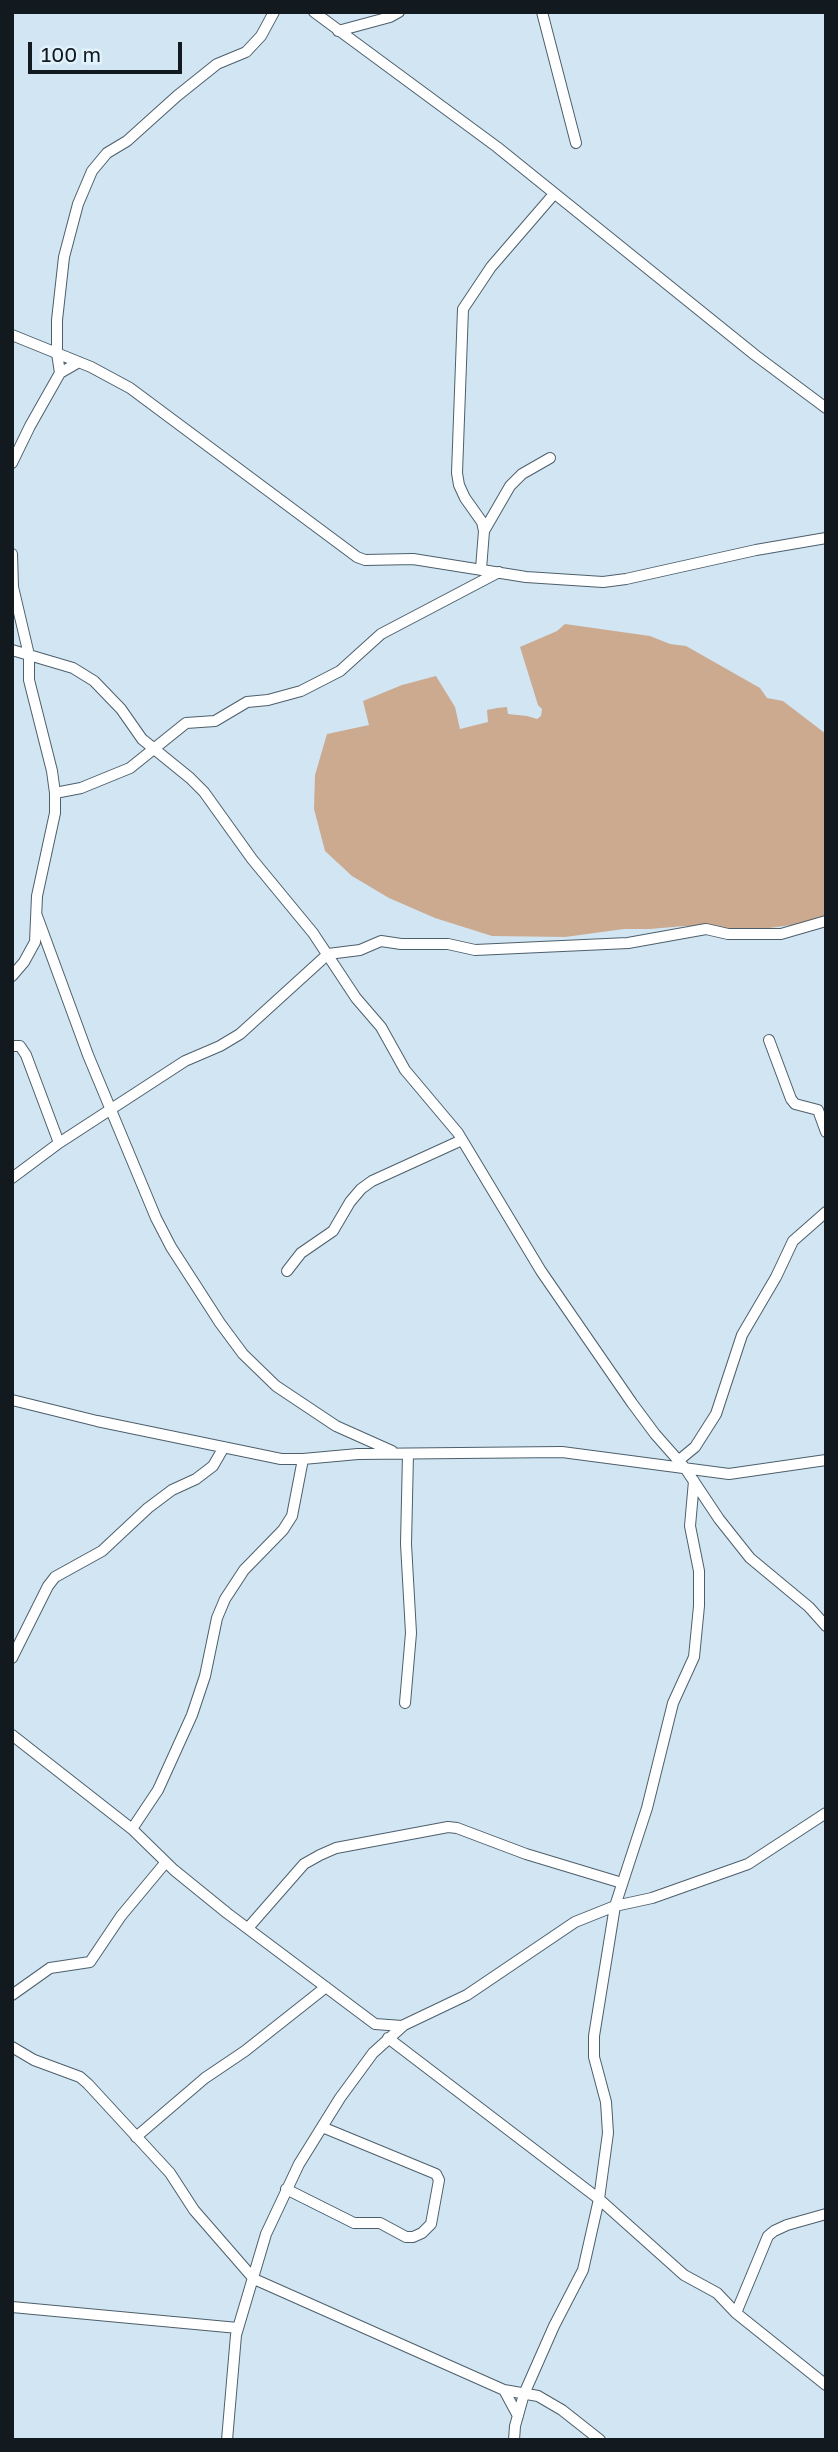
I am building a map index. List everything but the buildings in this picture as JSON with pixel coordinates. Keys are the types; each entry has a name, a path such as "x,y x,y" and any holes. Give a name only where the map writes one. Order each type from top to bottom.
{"street":[{"path":"60,373 57,320 64,257 71,226 92,172 107,153 127,141 217,64 246,52 261,36 274,12"},
{"path":"314,12 497,147 755,355 826,408"},
{"path":"338,31 399,12"},
{"path":"542,12 576,143"},
{"path":"481,569 484,531 482,522 465,498 457,473 463,309 491,267 554,194"},
{"path":"12,335 79,362 130,388 357,557 365,559 412,559 499,572 603,582 826,538"},
{"path":"12,463 60,373 79,362"},
{"path":"484,531 510,486 522,474 550,458"},
{"path":"12,554 13,587 29,655 29,680 55,793 55,813 37,896 35,942 12,976"},
{"path":"55,793 81,789 116,775 142,760 186,723 215,721 247,702 268,700 301,691 340,671 381,634 499,572"},
{"path":"12,650 73,668 94,681 121,709 142,739 204,792 252,859 328,954 348,989 381,1027 405,1070 447,1118 548,1281 627,1397 682,1464 719,1519 750,1558 809,1607 826,1626"},
{"path":"37,916 88,1055 156,1218 220,1323 243,1354 276,1386 310,1411 366,1441 403,1454"},
{"path":"12,1178 59,1143 186,1061 240,1034 328,954 360,950 381,941 401,944 449,944 475,950 628,943 706,929 728,934 781,934 826,921"},
{"path":"769,1040 790,1099 795,1104 818,1111 826,1132"},
{"path":"12,1046 19,1046 26,1055 59,1143"},
{"path":"287,1271 301,1253 333,1231 361,1189 372,1181 462,1140"},
{"path":"682,1464 716,1414 741,1335 793,1241 826,1212"},
{"path":"14,1398 281,1459 303,1460 339,1455 562,1452 682,1464 729,1475 826,1460"},
{"path":"12,1658 55,1577 102,1551 148,1508 213,1466 224,1447"},
{"path":"403,1454 411,1622 405,1703"},
{"path":"132,1829 158,1790 191,1715 205,1676 217,1618 225,1599 244,1570 283,1530 292,1516 303,1460"},
{"path":"514,2440 524,2394 554,2326 583,2270 591,2244 608,2133 606,2102 593,2047 615,1906 646,1808 673,1703 694,1657 699,1572 690,1526 694,1480"},
{"path":"12,1735 132,1829 166,1862 248,1928 375,2024 385,2041 599,2199 684,2275 717,2293 736,2313 826,2385"},
{"path":"228,2440 238,2328 266,2234 286,2189 322,2127 340,2098 385,2041 415,2018 467,1995 575,1922 615,1906 652,1898 748,1864 826,1813"},
{"path":"248,1928 304,1864 320,1855 336,1848 448,1827 622,1883"},
{"path":"12,1995 50,1968 90,1962 121,1916 166,1862"},
{"path":"135,2137 205,2078 245,2051 327,1987"},
{"path":"375,2024 402,2026"},
{"path":"12,2047 34,2060 80,2077 170,2173 194,2210 254,2279 504,2390 538,2396 562,2410 600,2440"},
{"path":"286,2189 354,2223 380,2223 406,2237 422,2233 431,2224 439,2180 436,2174 322,2127"},
{"path":"736,2313 768,2236 787,2225 826,2214"},
{"path":"12,2308 238,2328"},
{"path":"530,2381 538,2396"},
{"path":"504,2390 518,2416"}],"shaded area":[{"path":"565,624 650,636 670,644 686,646 760,688 767,698 783,701 826,734 826,926 799,924 747,931 684,926 624,929 565,937 492,936 435,918 389,898 352,876 325,851 314,809 315,775 327,734 369,725 363,701 402,685 436,676 455,707 460,729 488,722 487,710 497,708 507,707 508,714 537,719 541,716 542,709 538,705 520,647 557,631"}]}
